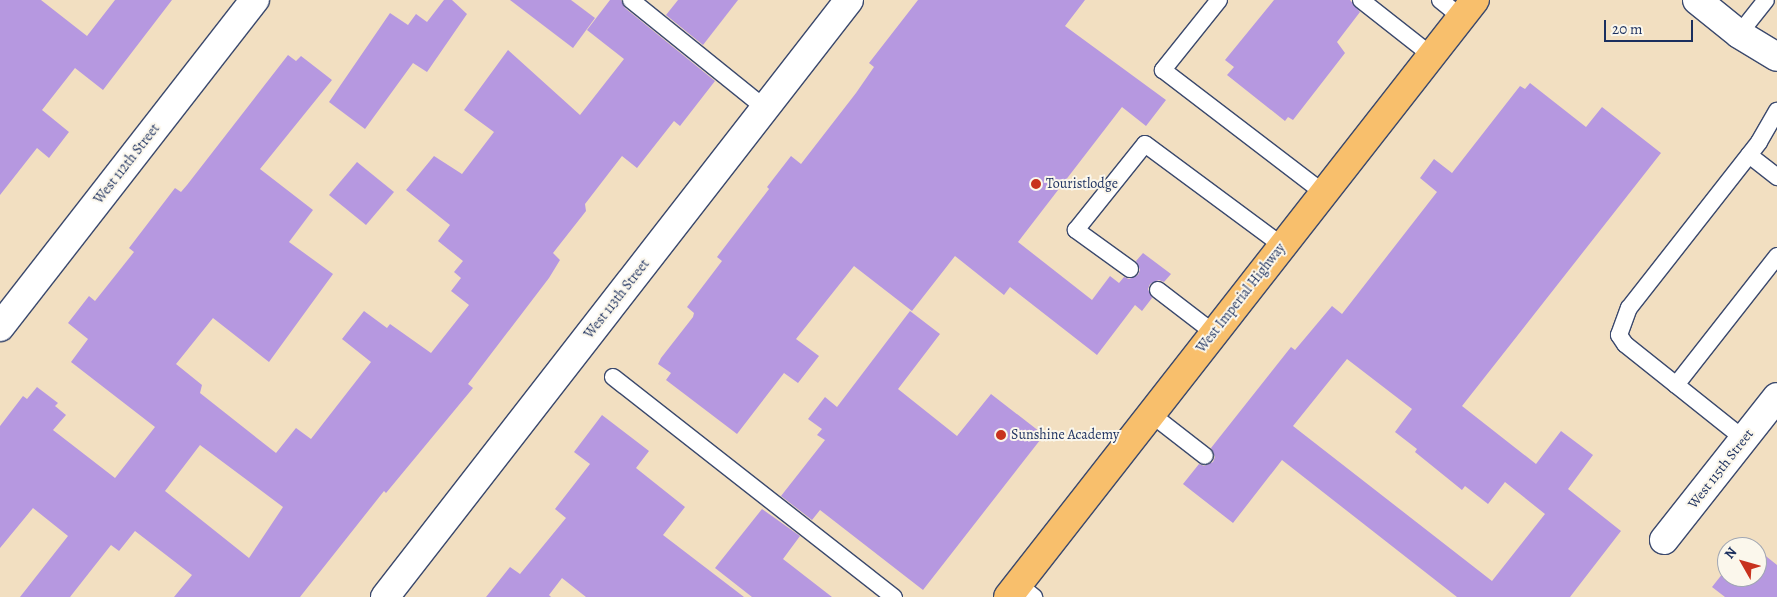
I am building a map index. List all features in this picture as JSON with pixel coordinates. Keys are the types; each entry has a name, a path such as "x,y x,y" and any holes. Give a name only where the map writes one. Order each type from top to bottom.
{"main road":[{"name":"West Imperial Highway","path":"1020,593 1151,414 1468,8"}],"street":[{"name":"West 112th Street","path":"0,327 255,0"},
{"name":"West 113th Street","path":"385,597 849,0"},
{"path":"1697,0 1740,34 1777,57"},
{"name":"West 115th Street","path":"1664,540 1777,397"}],"lane":[{"path":"631,0 765,108"},
{"path":"1219,0 1163,70 1324,193"},
{"path":"1361,0 1431,55"},
{"path":"1440,0 1468,8"},
{"path":"1740,34 1766,0"},
{"path":"1744,438 1626,344 1619,335 1622,322 1749,156 1777,111"},
{"path":"1130,269 1076,230 1145,144 1283,246"},
{"path":"1749,156 1777,177"},
{"path":"1676,385 1777,256"},
{"path":"1158,290 1214,333"},
{"path":"613,377 894,597"},
{"path":"1151,414 1205,456"}],"building":[{"path":"0,0 41,0 87,36 115,0 172,0 103,90 75,68 42,110 69,132 49,158 37,148 0,195"},
{"path":"444,0 452,0 467,14 427,72 413,63 365,129 329,102 390,13 408,25 416,14 427,22"},
{"path":"510,0 571,0 595,18 573,48"},
{"path":"610,0 621,0 625,8 715,81 680,126 674,121 637,168 622,156 585,204 586,211 553,253 560,260 549,278 468,384 473,388 386,493 384,491 300,597 174,597 192,575 135,531 119,551 111,545 70,597 20,597 68,536 33,508 0,548 0,426 23,396 27,399 37,387 58,403 55,406 66,415 53,430 115,478 155,427 71,362 88,339 68,323 89,296 95,301 134,252 129,248 175,188 181,192 187,185 288,55 296,61 301,56 332,80 260,169 313,210 289,242 333,274 269,362 213,318 176,364 202,385 200,393 276,453 296,428 311,439 371,362 342,339 364,311 387,328 390,324 431,353 469,305 451,291 461,278 454,272 463,261 438,241 450,225 406,190 434,156 462,174 494,132 464,110 508,50 580,115 624,59 587,30","holes":["200,445 283,507 249,558 165,491"]},
{"path":"678,0 738,0 703,45 666,15"},
{"path":"918,0 1085,0 1065,26 1166,100 1146,126 1122,107 1018,242 1092,300 1110,276 1119,283 1124,277 1129,279 1138,275 1140,270 1136,261 1143,253 1171,274 1164,282 1159,280 1150,284 1148,289 1152,298 1142,311 1135,305 1097,355 1010,287 1004,295 955,256 912,311 854,266 796,339 819,356 798,383 784,373 737,434 666,380 671,373 658,364 693,317 694,313 687,307 722,261 717,257 769,189 767,187 791,156 801,164 856,93 874,67 869,63"},
{"path":"1274,0 1350,0 1360,12 1337,42 1345,53 1293,120 1288,117 1285,121 1227,75 1234,67 1225,60"},
{"path":"1530,83 1586,127 1602,107 1661,153 1462,406 1536,464 1561,431 1593,455 1568,489 1621,531 1570,597 1457,597 1282,460 1233,523 1183,484 1199,464 1204,466 1213,462 1215,457 1211,448 1291,347 1295,350 1332,306 1342,314 1437,192 1420,178 1434,159 1452,173 1520,86 1525,89","holes":["1347,359 1412,409 1395,432 1417,449 1415,452 1462,490 1465,486 1488,504 1505,482 1545,514 1492,581 1293,426"]},
{"path":"357,162 394,192 366,225 329,195"},
{"path":"910,311 940,334 898,389 957,436 991,394 1044,435 923,590 820,510 812,520 781,496 825,440 817,435 822,429 808,419 825,397 837,407"},
{"path":"602,415 649,451 636,468 685,507 663,535 744,597 586,597 562,578 549,595 551,597 486,597 510,567 520,574 566,518 555,509 590,464 574,452"},
{"path":"762,509 800,536 783,559 832,597 752,597 715,568"},
{"path":"1767,557 1777,565 1777,597 1725,597 1712,587 1717,581 1717,587 1767,587"}],"place":[{"name":"Touristlodge","path":"1036,184"},
{"name":"Sunshine Academy","path":"1001,435"}]}
